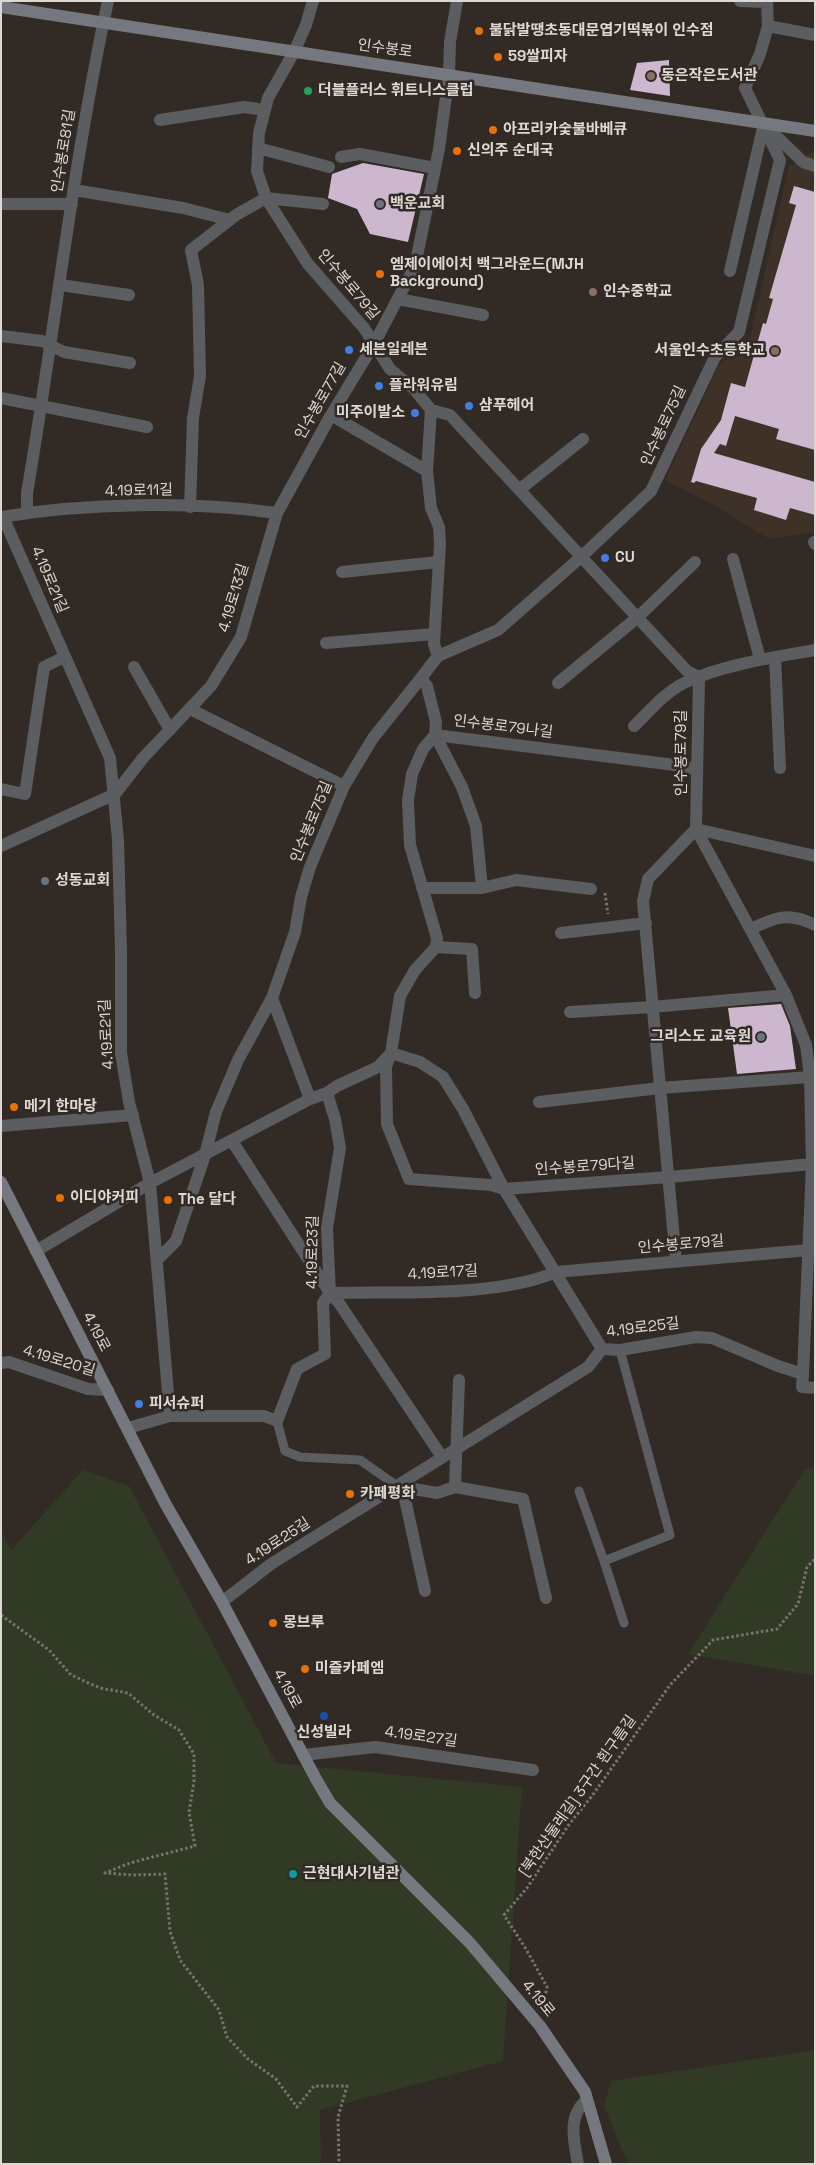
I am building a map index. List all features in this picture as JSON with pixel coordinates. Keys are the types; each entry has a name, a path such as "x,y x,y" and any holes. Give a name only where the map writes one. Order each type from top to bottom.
{"street":[{"name":"인수봉로81길","path":"27,512 27,492 74,190 108,1"},
{"name":"인수봉로79길","path":"313,1 306,25 294,52 268,98 259,133 257,171 266,198 308,264 364,328 390,369 415,390 431,410 450,415 687,671 699,677"},
{"name":"인수봉로77길","path":"277,514 331,415 374,344 415,266 435,168 449,74 450,42 457,1"},
{"path":"740,1 767,2 768,26 760,54 745,88 764,123 802,162 815,166"},
{"name":"인수봉로","path":"1,7 103,24 815,130"},
{"path":"768,26 815,35"},
{"path":"160,120 244,107 265,110"},
{"path":"730,271 764,123"},
{"name":"인수봉로75길","path":"205,1155 216,1112 238,1060 272,998 295,932 310,866 344,786 373,738 438,656 498,630 651,492 715,357 739,332 780,160 764,123"},
{"path":"258,148 329,167"},
{"path":"341,158 360,154 435,168"},
{"path":"74,190 183,208 230,220"},
{"path":"190,507 193,418 200,376 198,284 192,250 230,220 266,198 323,204"},
{"path":"1,204 72,204"},
{"path":"60,285 129,295"},
{"path":"398,299 483,315"},
{"path":"1,336 42,341 64,352 130,363"},
{"path":"1,398 42,404 148,427"},
{"path":"431,410 428,472 430,508 439,527 434,634 434,644 438,656"},
{"path":"331,415 428,472"},
{"path":"519,490 583,439"},
{"name":"4.19로11길","path":"2,517 27,512 138,506 251,510 277,514"},
{"name":"4.19로13길","path":"1,846 115,794 143,758 211,686 241,637 277,514"},
{"name":"4.19로21길","path":"2,517 30,575 64,658 110,758 115,794 121,951 121,1053 133,1114 150,1183 170,1416"},
{"path":"733,559 760,659"},
{"path":"342,572 438,562"},
{"path":"558,683 638,617 695,562"},
{"path":"326,643 434,634"},
{"path":"699,677 760,659 815,650"},
{"path":"775,657 780,768"},
{"path":"1,789 25,794 44,667 64,658"},
{"path":"134,668 170,730"},
{"name":"인수봉로79길","path":"634,726 668,693 699,677"},
{"name":"인수봉로79길","path":"696,830 699,677"},
{"path":"422,678 427,686 436,722 435,735 423,749 412,774 408,800 410,845 438,938 436,946 415,970 400,996 391,1053 386,1067 387,1124 409,1179 490,1185 504,1188"},
{"path":"190,709 344,786"},
{"name":"인수봉로79나길","path":"435,735 683,766 697,770"},
{"name":"인수봉로79나길","path":"435,735 462,787 476,826 482,888"},
{"path":"696,830 815,856"},
{"path":"676,1261 643,901 648,879 696,830"},
{"path":"696,830 786,995 806,1045 813,1075 812,1164 802,1387 815,1388"},
{"path":"422,888 482,888 516,880 591,889"},
{"path":"751,929 772,919 781,918 800,917 815,925"},
{"path":"561,933 646,923"},
{"path":"436,946 472,949 475,993"},
{"path":"570,1012 786,995"},
{"path":"272,998 310,1099"},
{"path":"36,1251 150,1183 310,1099 327,1093 337,1086 378,1067 391,1053"},
{"path":"391,1053 420,1062 443,1077 463,1109 504,1188 602,1349"},
{"path":"539,1102 660,1088 813,1075"},
{"name":"4.19로23길","path":"277,1420 297,1369 325,1354 323,1303 330,1293 327,1228 340,1148 335,1119 327,1093"},
{"path":"1,1126 133,1114"},
{"path":"232,1141 330,1293 339,1303 442,1457"},
{"path":"158,1259 176,1241 205,1155"},
{"path":"669,1178 812,1164"},
{"name":"인수봉로79다길","path":"504,1188 669,1178"},
{"name":"4.19로","path":"1,1182 165,1503 222,1602 330,1803 470,1943 540,2026 585,2092 606,2164"},
{"name":"인수봉로79길","path":"556,1272 808,1250"},
{"name":"4.19로17길","path":"330,1293 467,1290 541,1278 556,1272"},
{"name":"4.19로25길","path":"222,1602 271,1564 588,1367 602,1349 620,1350 696,1338 712,1338 778,1366 803,1374"},
{"name":"4.19로20길","path":"1,1362 8,1362 88,1389 108,1390"},
{"path":"455,1487 459,1380"},
{"path":"128,1428 170,1416 264,1416 277,1420"},
{"path":"397,1486 437,1493 455,1487 523,1500 546,1598"},
{"path":"397,1486 406,1499 425,1590"},
{"name":"4.19로27길","path":"303,1755 375,1747 533,1770"},
{"path":"578,2164 572,2130 579,2109 588,2100"}],"lane":[{"path":"604,1561 670,1535 620,1350"},
{"path":"277,1420 285,1452 300,1457 360,1460 397,1486"},
{"path":"579,1491 624,1623"}],"path":[{"path":"591,889 604,889 610,927"},
{"name":"[북한산둘레길] 3구간 흰구름길","path":"540,2026 547,1987 504,1915 527,1888 570,1823 592,1796 670,1685 713,1640 776,1629 798,1604 807,1567 815,1559"},
{"path":"1,1615 49,1650 71,1676 100,1688 128,1693 154,1715 179,1730 194,1754 194,1782 189,1812 195,1846 130,1863 105,1873 133,1875 165,1874 170,1931 180,1960 219,2010 227,2037 248,2059 276,2079 297,2107 314,2086 347,2086 338,2117 339,2164"}],"shaded area":[{"name":"서울인수초등학교","path":"815,150 815,534 809,533 769,539 717,507 665,480 719,365 750,338 789,166"}],"green space":[{"path":"815,1468 815,1676 688,1654 805,1469"},
{"path":"83,1470 129,1486 276,1763 522,1787 503,2061 320,2110 321,2164 1,2164 1,1531 11,1550"},
{"path":"815,2050 815,2164 628,2164 604,2106 611,2081"}],"building":[{"name":"동은작은도서관","path":"669,60 670,96 630,90 637,63"},
{"name":"백운교회","path":"363,163 424,174 408,242 370,234 357,209 328,198 332,174"},
{"path":"794,186 815,192 815,450 776,439 779,429 735,416 726,446 720,444 714,453 815,482 815,515 790,508 786,520 754,510 757,498 696,481 694,483 691,482 701,449 721,420 731,383 745,387 763,323 766,324 773,299 769,298 796,205 789,203"},
{"name":"그리스도 교육원","path":"781,1004 790,1026 796,1069 737,1074 728,1008"}],"place":[{"name":"불닭발땡초동대문엽기떡볶이 인수점","path":"479,31"},
{"name":"59쌀피자","path":"498,57"},
{"name":"동은작은도서관","path":"651,76"},
{"name":"더블플러스 휘트니스클럽","path":"308,91"},
{"name":"아프리카숯불바베큐","path":"493,130"},
{"name":"신의주 순대국","path":"457,151"},
{"name":"백운교회","path":"380,204"},
{"name":"엠제이에이치 백그라운드(MJH Background)","path":"380,274"},
{"name":"인수중학교","path":"593,292"},
{"name":"세븐일레븐","path":"349,350"},
{"name":"서울인수초등학교","path":"775,351"},
{"name":"플라워유림","path":"379,386"},
{"name":"샴푸헤어","path":"469,406"},
{"name":"미주이발소","path":"415,413"},
{"name":"CU","path":"605,558"},
{"name":"성동교회","path":"45,881"},
{"name":"그리스도 교육원","path":"761,1037"},
{"name":"메기 한마당","path":"14,1107"},
{"name":"이디야커피","path":"60,1198"},
{"name":"The 달다","path":"168,1200"},
{"name":"피서슈퍼","path":"139,1404"},
{"name":"카페평화","path":"350,1494"},
{"name":"몽브루","path":"273,1623"},
{"name":"미즐카페엠","path":"305,1669"},
{"name":"신성빌라","path":"324,1716"},
{"name":"근현대사기념관","path":"293,1874"}]}
